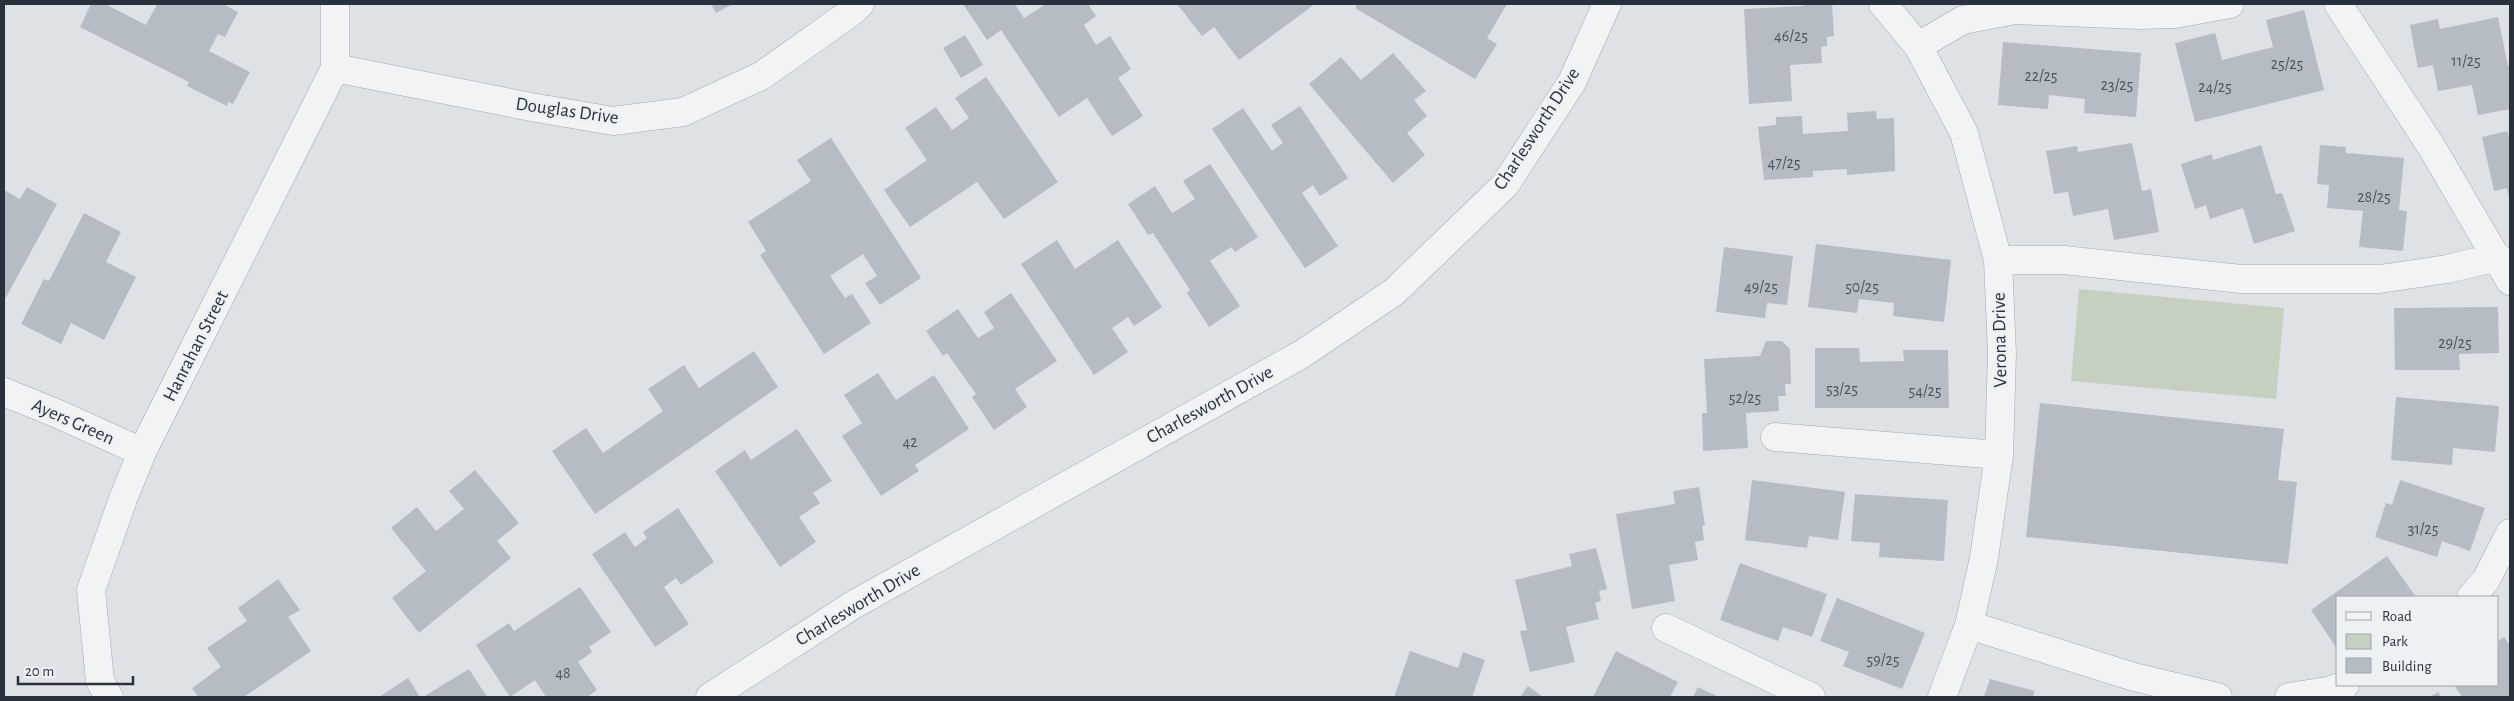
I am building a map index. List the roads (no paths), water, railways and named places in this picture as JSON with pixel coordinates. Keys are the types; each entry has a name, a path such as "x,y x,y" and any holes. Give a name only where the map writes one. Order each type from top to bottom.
{"street":[{"name":"Hanrahan Street","path":"109,697 100,681 91,590 123,499 142,452 335,68 335,4"},
{"name":"Douglas Drive","path":"335,68 612,121 683,112 761,76 860,4"},
{"name":"Charlesworth Drive","path":"710,697 853,605 1302,354 1394,292 1505,185 1572,82 1606,4"},
{"name":"Verona Drive","path":"1883,4 1918,46 1964,133 1998,260 2002,354 1999,455 1984,558 1970,625 1942,697"},
{"path":"1918,46 1963,20 2015,10 2139,15 2175,14 2230,4"},
{"path":"1998,260 2064,260 2241,279 2380,279 2447,270 2504,269 2431,146 2338,4"},
{"name":"Ayers Green","path":"4,392 142,452"},
{"path":"1775,437 1999,455"},
{"path":"2472,596 2486,580 2510,533"},
{"path":"1970,625 2134,677 2218,697"},
{"path":"1666,628 1811,697"},
{"path":"2290,697 2328,691 2342,686"}]}
